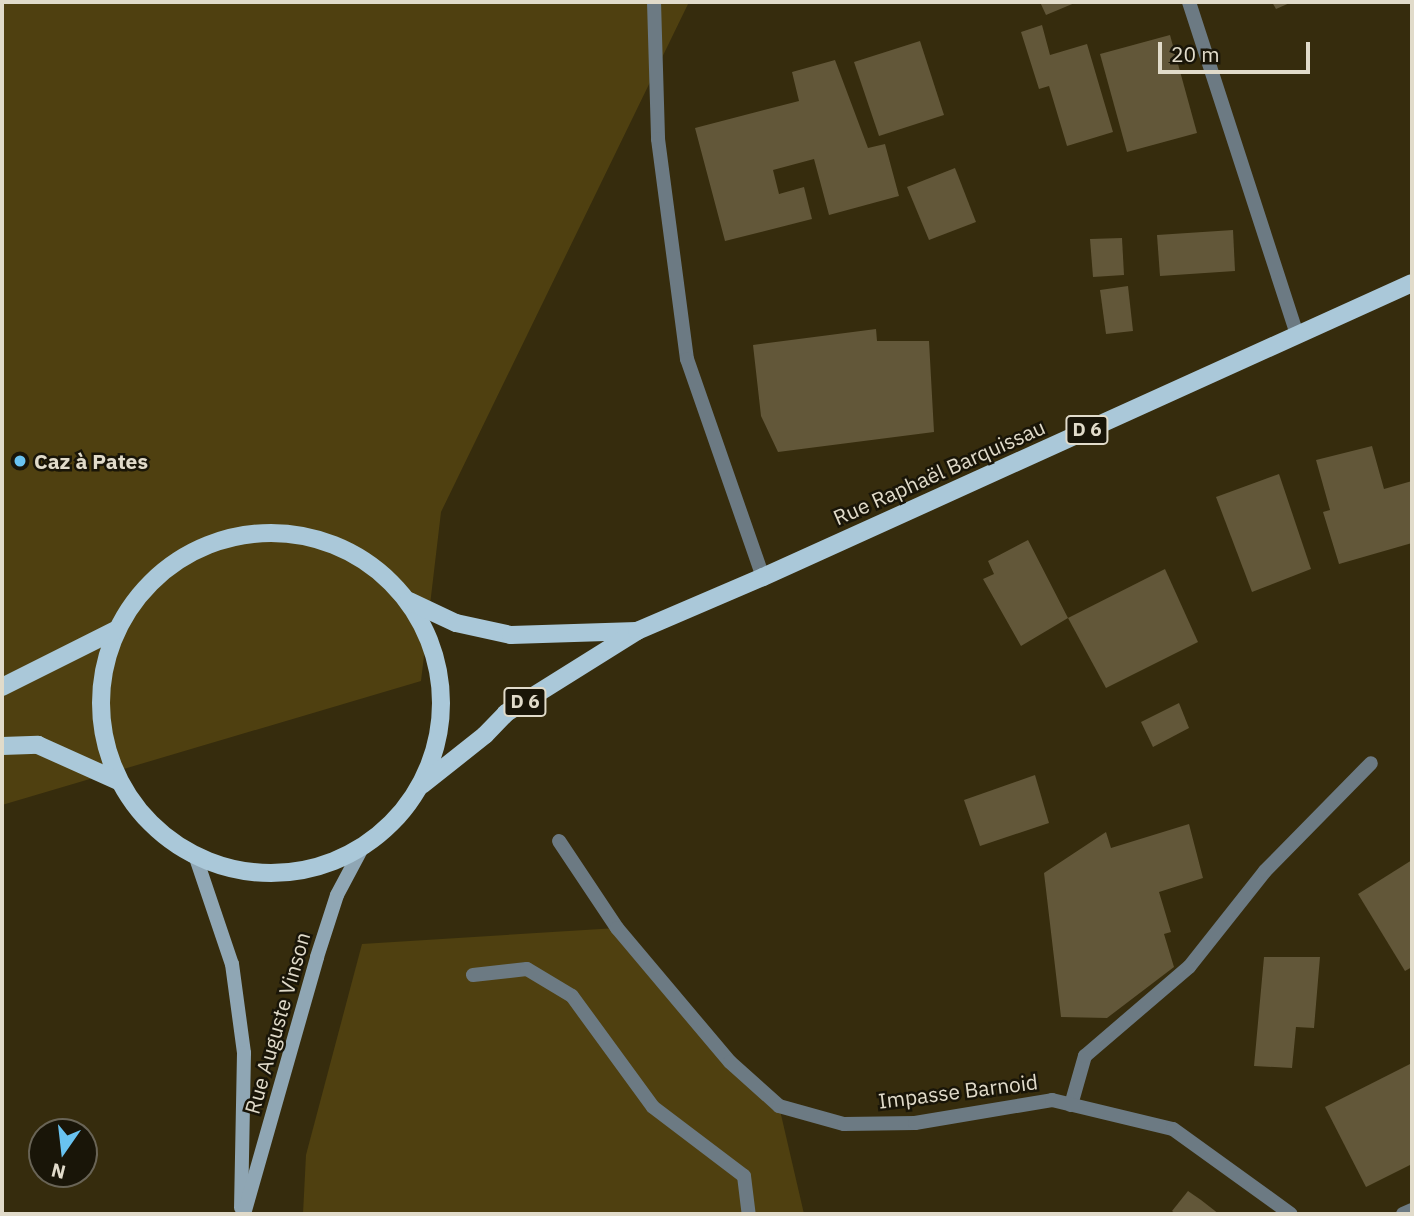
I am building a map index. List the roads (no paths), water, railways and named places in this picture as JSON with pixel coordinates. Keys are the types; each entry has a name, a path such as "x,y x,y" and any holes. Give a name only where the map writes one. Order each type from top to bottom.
{"main road":[{"name":"Rue Raphaël Barquissau","path":"422,785 485,735 506,713 637,631 763,578 1412,283"},
{"path":"280,533 329,542 374,565 410,601 432,644 442,692 439,740 422,785 396,820 362,848 308,870 250,873 195,855 151,824 118,781 102,732 101,679 116,630 144,588 183,556 230,537 280,533"},
{"name":"Rue Raphaël Barquissau","path":"410,601 456,623 511,635 637,631"},
{"path":"2,687 116,630"},
{"path":"2,746 38,745 118,781"},
{"name":"Rue Auguste Vinson","path":"242,1214 337,895 362,848"},
{"name":"Rue Auguste Vinson","path":"195,855 232,964 244,1053 242,1214"}],"street":[{"path":"654,2 657,139 687,359 763,578"},
{"path":"1189,2 1297,335"},
{"path":"1071,1105 1085,1056 1189,967 1265,871 1371,763"},
{"name":"Impasse Barnoid","path":"559,841 617,928 730,1062 779,1106 844,1124 915,1123 1052,1100 1173,1129 1291,1214"},
{"path":"473,975 527,969 572,996 653,1107 744,1176 749,1214"},
{"path":"1403,1214 1412,1210"}],"place":[{"name":"Caz à Pates","path":"20,461"}]}
